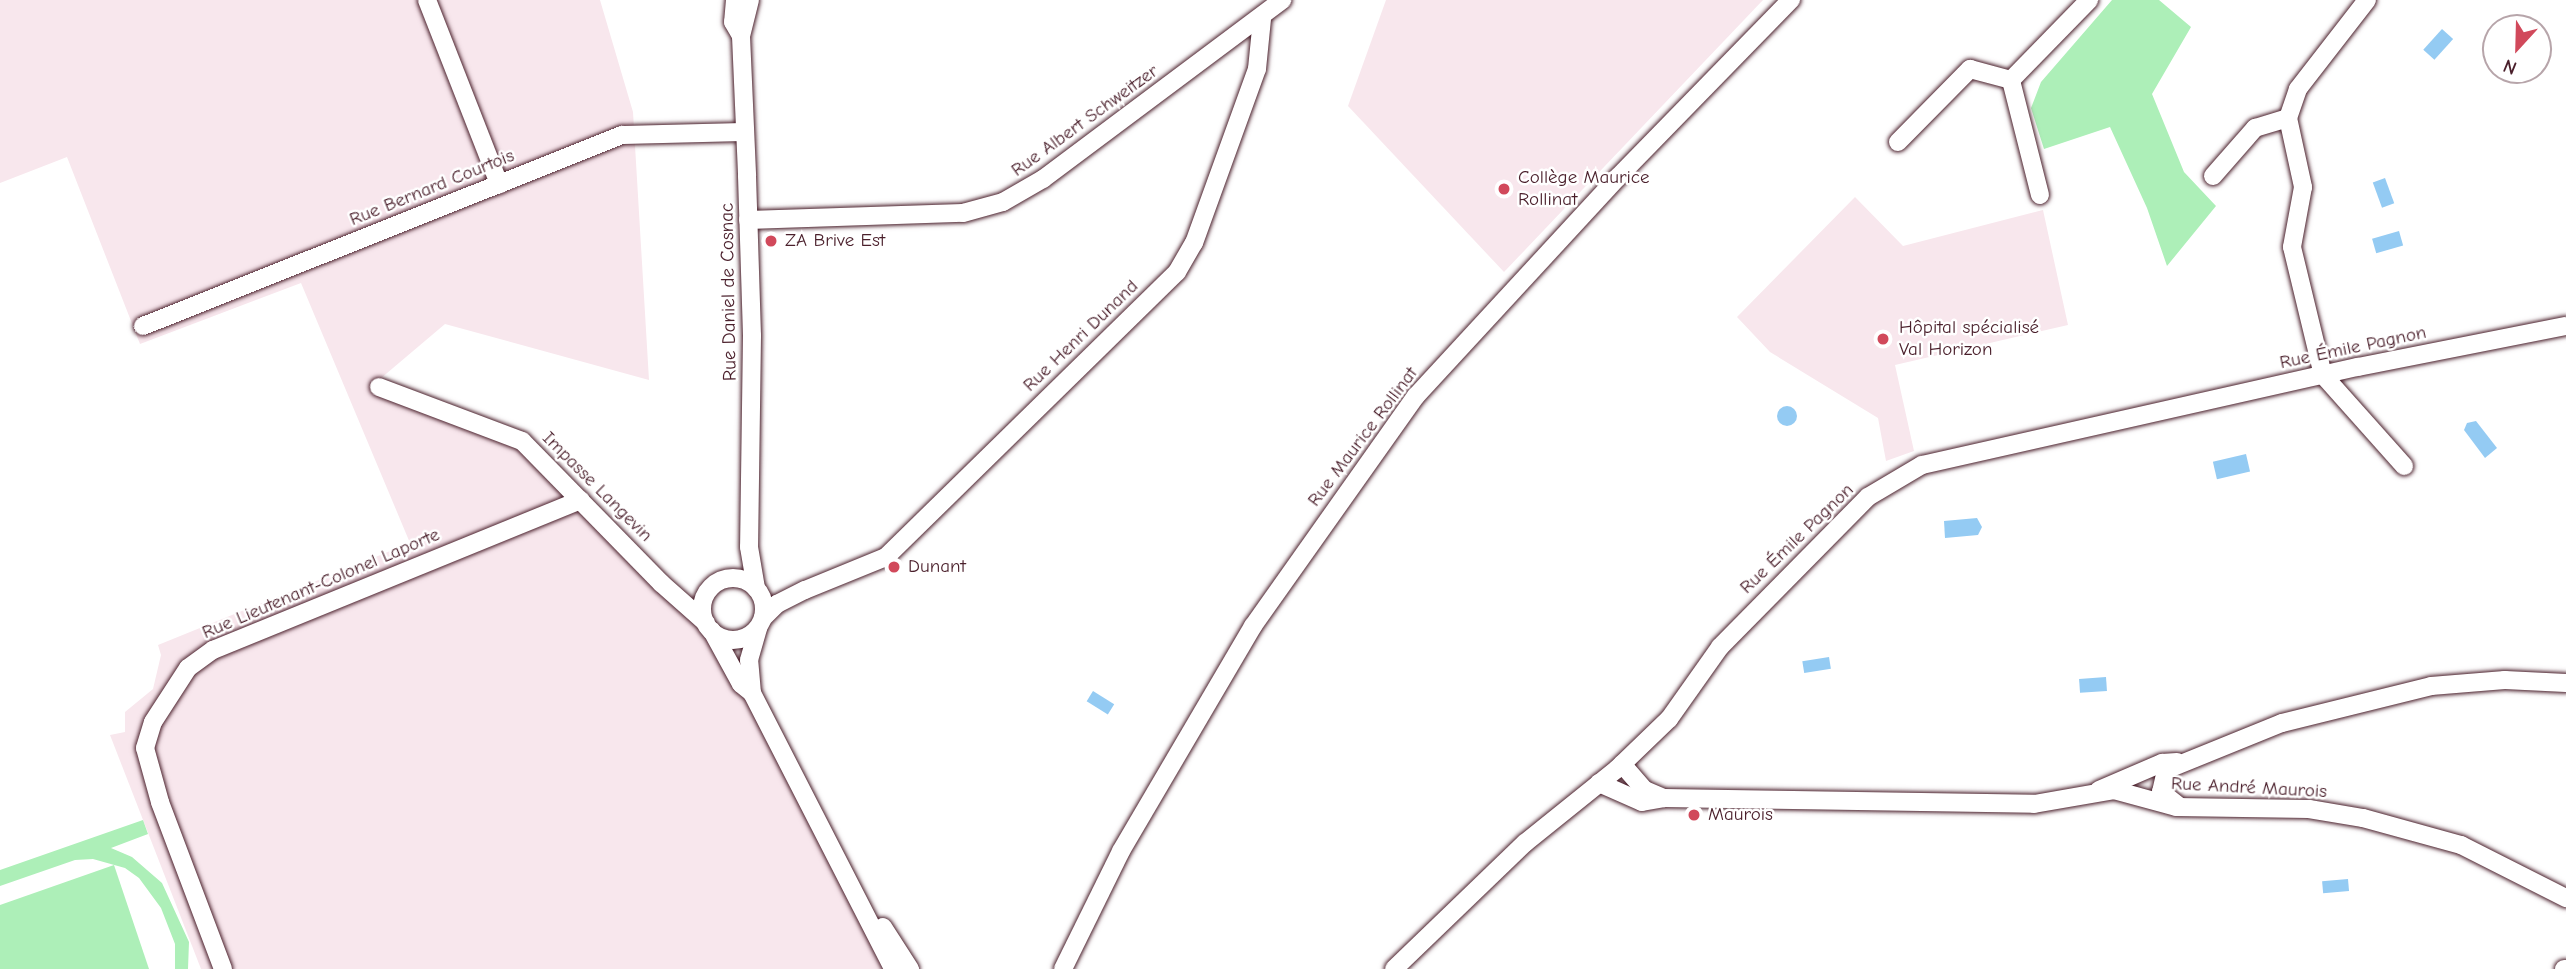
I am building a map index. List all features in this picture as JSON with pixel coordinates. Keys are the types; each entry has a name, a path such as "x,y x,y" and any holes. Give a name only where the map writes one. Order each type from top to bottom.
{"street":[{"path":"427,0 499,184"},
{"name":"Rue Daniel de Cosnac","path":"736,0 733,22 741,36"},
{"name":"Rue Daniel de Cosnac","path":"757,590 749,547 748,220 741,36 749,8 758,0"},
{"name":"Rue Albert Schweitzer","path":"748,220 963,213 1003,202 1025,192 1262,19 1282,0"},
{"name":"Rue Maurice Rollinat","path":"1063,969 1121,851 1254,626 1416,396 1583,214 1791,0"},
{"path":"2011,79 2089,0"},
{"path":"2367,0 2298,89 2288,118 2303,187 2292,247 2323,375 2404,466"},
{"name":"Rue Henri Dunand","path":"760,623 777,604 886,557 1177,272 1194,243 1257,69 1262,19"},
{"path":"1898,142 1970,69 2011,79"},
{"path":"2011,79 2039,195"},
{"path":"2213,176 2255,128 2288,118"},
{"name":"Rue Bernard Courtois","path":"143,326 622,135 744,132"},
{"name":"Rue Émile Pagnon","path":"1394,969 1525,843 1622,764 1669,719 1720,648 1868,497 1922,465 2323,375 2566,326"},
{"name":"Impasse Langevin","path":"379,387 522,441 660,583 709,627"},
{"name":"Rue Lieutenant-Colonel Laporte","path":"223,969 159,802 145,748 153,722 188,668 213,650 581,500"},
{"path":"749,547 703,602 709,627 741,684 752,693 893,966"},
{"path":"660,583 697,589 742,579 757,590 760,623 750,660 752,693"},
{"name":"Rue Henri Dunand","path":"757,590 797,587 805,590"},
{"path":"709,627 732,640 760,623"},
{"path":"2180,806 2161,792 2159,785 2166,770 2177,762 2282,723 2406,691 2505,680 2566,683"},
{"path":"2094,792 2162,763 2177,762"},
{"path":"1622,764 1645,790 1664,798"},
{"name":"Rue André Maurois","path":"1599,783 1642,802 1664,798 2034,804 2114,790 2180,806 2309,809 2364,818 2461,845 2566,898"},
{"path":"856,890 910,969"}],"shaded area":[{"path":"0,0 600,0 633,112 649,380 445,324 380,379 521,431 703,625 908,969 201,969 110,735 125,732 125,712 153,689 161,655 158,645 410,543 301,283 140,344 67,157 0,183"},
{"name":"Collège Maurice Rollinat","path":"1386,0 1763,0 1504,272 1348,106"},
{"name":"Hôpital spécialisé Val Horizon","path":"1855,197 1903,246 2043,210 2068,325 1895,365 1914,451 1886,461 1878,418 1770,352 1737,317"}],"green space":[{"path":"2112,0 2159,0 2191,27 2152,94 2184,172 2216,206 2167,266 2147,208 2110,127 2044,149 2031,108 2041,82"},
{"path":"143,820 148,834 111,848 132,857 162,883 189,942 188,969 175,969 175,944 161,908 139,878 125,868 93,859 75,860 0,886 0,870"},
{"path":"114,865 149,969 0,969 0,905"}],"water":[{"path":"2442,29 2453,39 2434,60 2423,50"},
{"path":"2385,178 2394,203 2382,208 2373,182"},
{"path":"2399,231 2403,245 2376,253 2372,239"},
{"path":"1787,406 1794,409 1797,416 1794,423 1787,426 1780,423 1777,416 1780,409"},
{"path":"2476,421 2497,448 2485,458 2464,430 2467,423"},
{"path":"2246,454 2250,472 2217,479 2213,462"},
{"path":"1977,518 1982,527 1978,535 1945,538 1944,521"},
{"path":"1829,657 1831,669 1804,673 1802,661"},
{"path":"2106,677 2107,691 2080,693 2079,679"},
{"path":"1093,691 1114,704 1108,714 1087,701"},
{"path":"2348,879 2349,891 2323,893 2322,881"}],"place":[{"name":"Collège Maurice Rollinat","path":"1504,189"},
{"name":"ZA Brive Est","path":"771,241"},
{"name":"Hôpital spécialisé Val Horizon","path":"1883,339"},
{"name":"Dunant","path":"894,567"},
{"name":"Maurois","path":"1694,815"}]}
